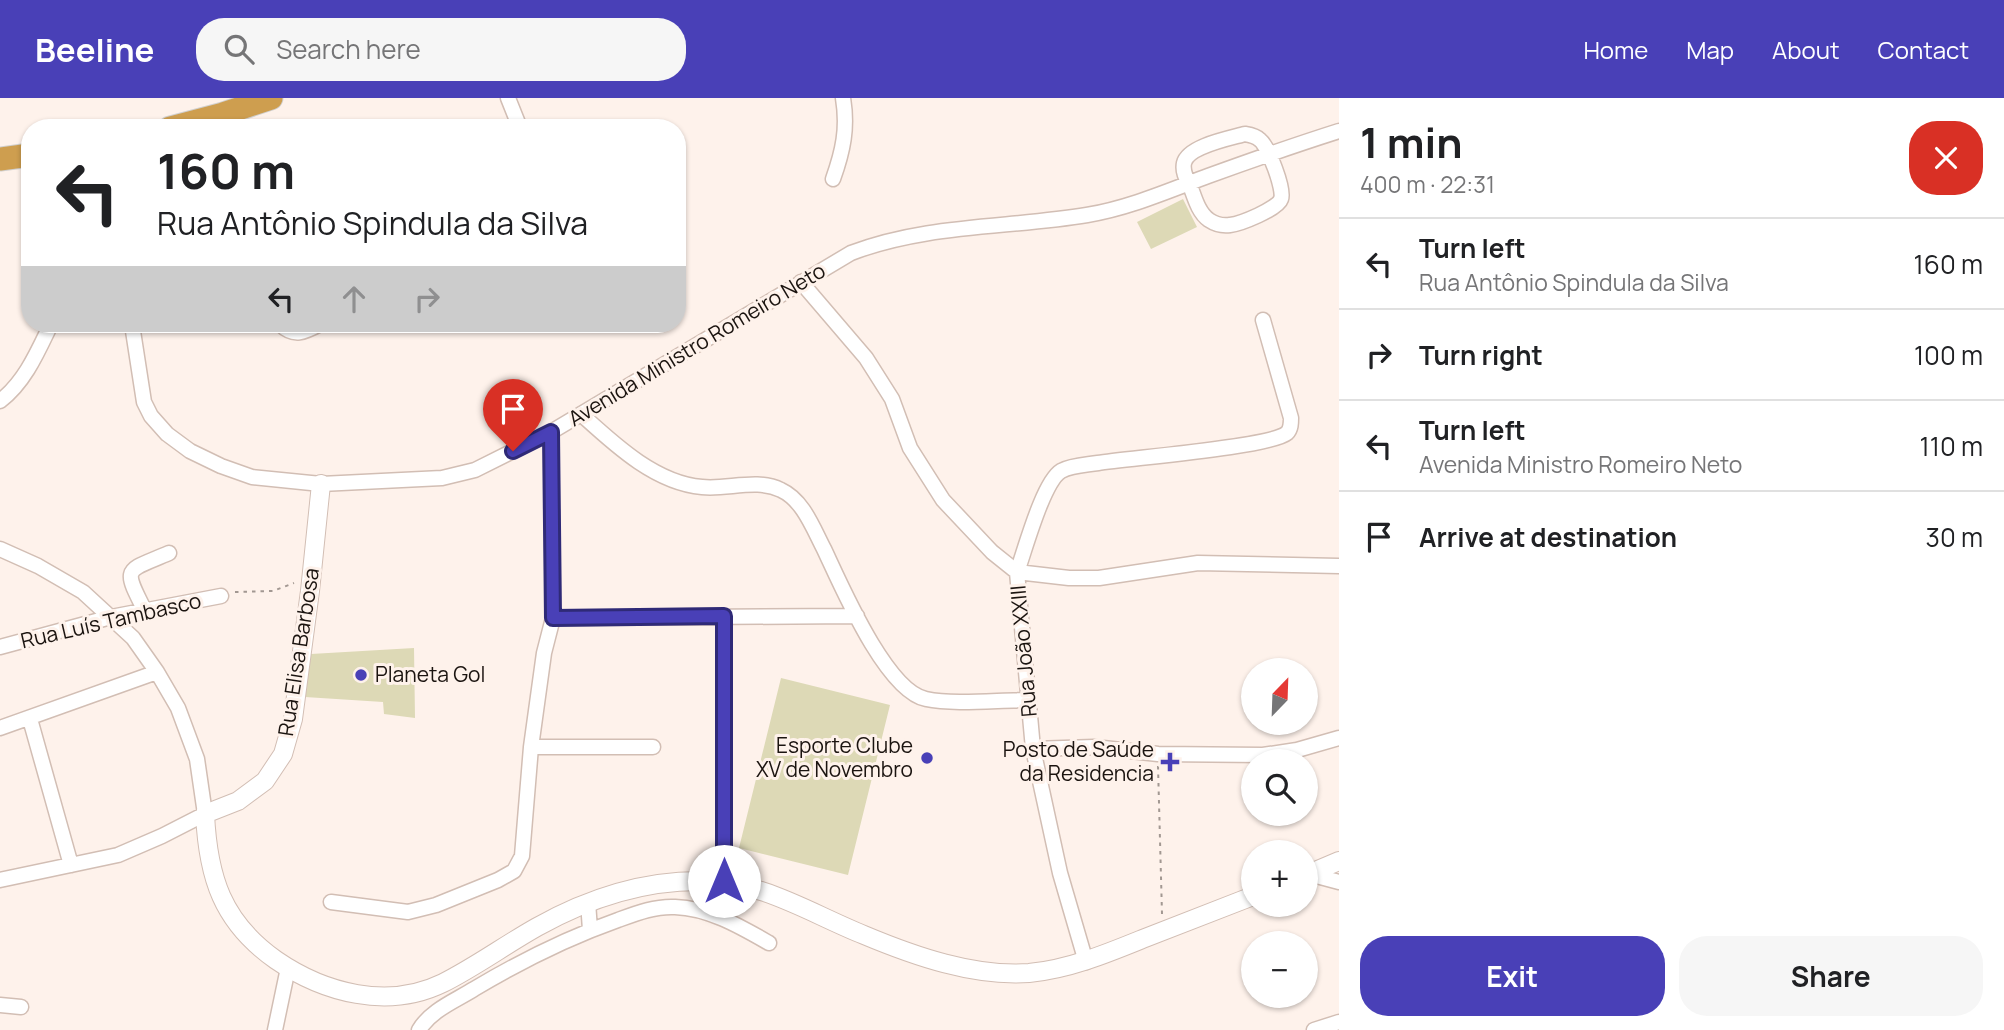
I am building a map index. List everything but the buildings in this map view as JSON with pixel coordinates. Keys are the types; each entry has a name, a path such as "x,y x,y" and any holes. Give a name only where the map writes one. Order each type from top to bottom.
{"highway":[{"path":"204,119 271,98"},
{"path":"0,159 21,156"}],"street":[{"path":"508,98 516,119"},
{"path":"833,179 846,133 843,98"},
{"name":"Avenida Ministro Romeiro Neto","path":"133,333 144,402 151,416 167,434 190,451 221,466 252,477 321,484 442,478 475,470 551,432 851,253 878,243 918,235 1086,215 1126,207 1339,131"},
{"path":"1245,134 1262,141 1269,154 1282,199 1277,206 1231,225 1219,225 1208,219 1199,208 1189,184 1184,172 1184,162 1188,155 1206,146 1245,134"},
{"name":"Rua João XXIII","path":"801,282 866,358 892,399 910,448 943,500 992,552 1017,572 1033,750 1060,873 1086,962"},
{"path":"1263,320 1291,418 1286,433 1256,443 1130,458 1061,471 1053,479 1045,495 1017,572 1069,578 1098,578 1198,563 1339,565"},
{"path":"0,401 26,371 46,333"},
{"path":"580,414 651,469 677,482 701,487 761,484 780,489 795,501 810,522 857,616 891,673 911,694 925,699 941,700 1027,700"},
{"path":"331,902 408,912 436,905 498,880 513,871 522,856 531,747 544,653 553,618 551,432"},
{"name":"Rua Elisa Barbosa","path":"0,880 118,855 205,814 238,802 265,781 283,754 293,719 321,484"},
{"path":"0,549 38,566 83,592 133,638 178,708 197,759 207,848 215,886 229,913 248,936 288,968 340,991 363,996 401,995 440,985 535,928 589,902 636,887 677,881 724,881 759,889 888,945 955,965 1000,972 1029,972 1086,962 1241,901"},
{"path":"145,611 130,581 130,575 135,568 169,553"},
{"name":"Rua Luís Tambasco","path":"0,647 111,617 221,596"},
{"path":"724,616 724,881"},
{"path":"553,618 857,616"},
{"path":"0,728 157,672"},
{"path":"30,719 71,865"},
{"path":"1033,750 1094,747 1158,754 1263,755 1297,750 1339,738"},
{"path":"531,747 653,747"},
{"path":"1318,870 1339,861"},
{"path":"1318,877 1339,882"},
{"path":"589,902 590,930"},
{"path":"419,1030 436,1012 511,967 554,945 650,909 676,907 711,914 769,943"},
{"path":"275,1030 288,968"},
{"path":"0,1005 20,1007"},
{"path":"1314,1030 1339,1022"}],"path":[{"path":"221,596 239,592 273,591 312,577"},
{"path":"1158,754 1162,931"}],"shaded area":[{"path":"1183,199 1197,227 1151,249 1137,222"},
{"name":"Planeta Gol","path":"414,648 415,718 384,714 383,702 305,697 311,654"},
{"path":"781,678 890,705 848,875 739,848"}],"place":[{"name":"Planeta Gol","path":"361,675"},
{"name":"Esporte Clube XV de Novembro","path":"927,758"},
{"name":"Posto de Saúde da Residencia","path":"1170,762"}],"route":[{"path":"513,451 551,432 553,618 724,616 724,881"}]}
